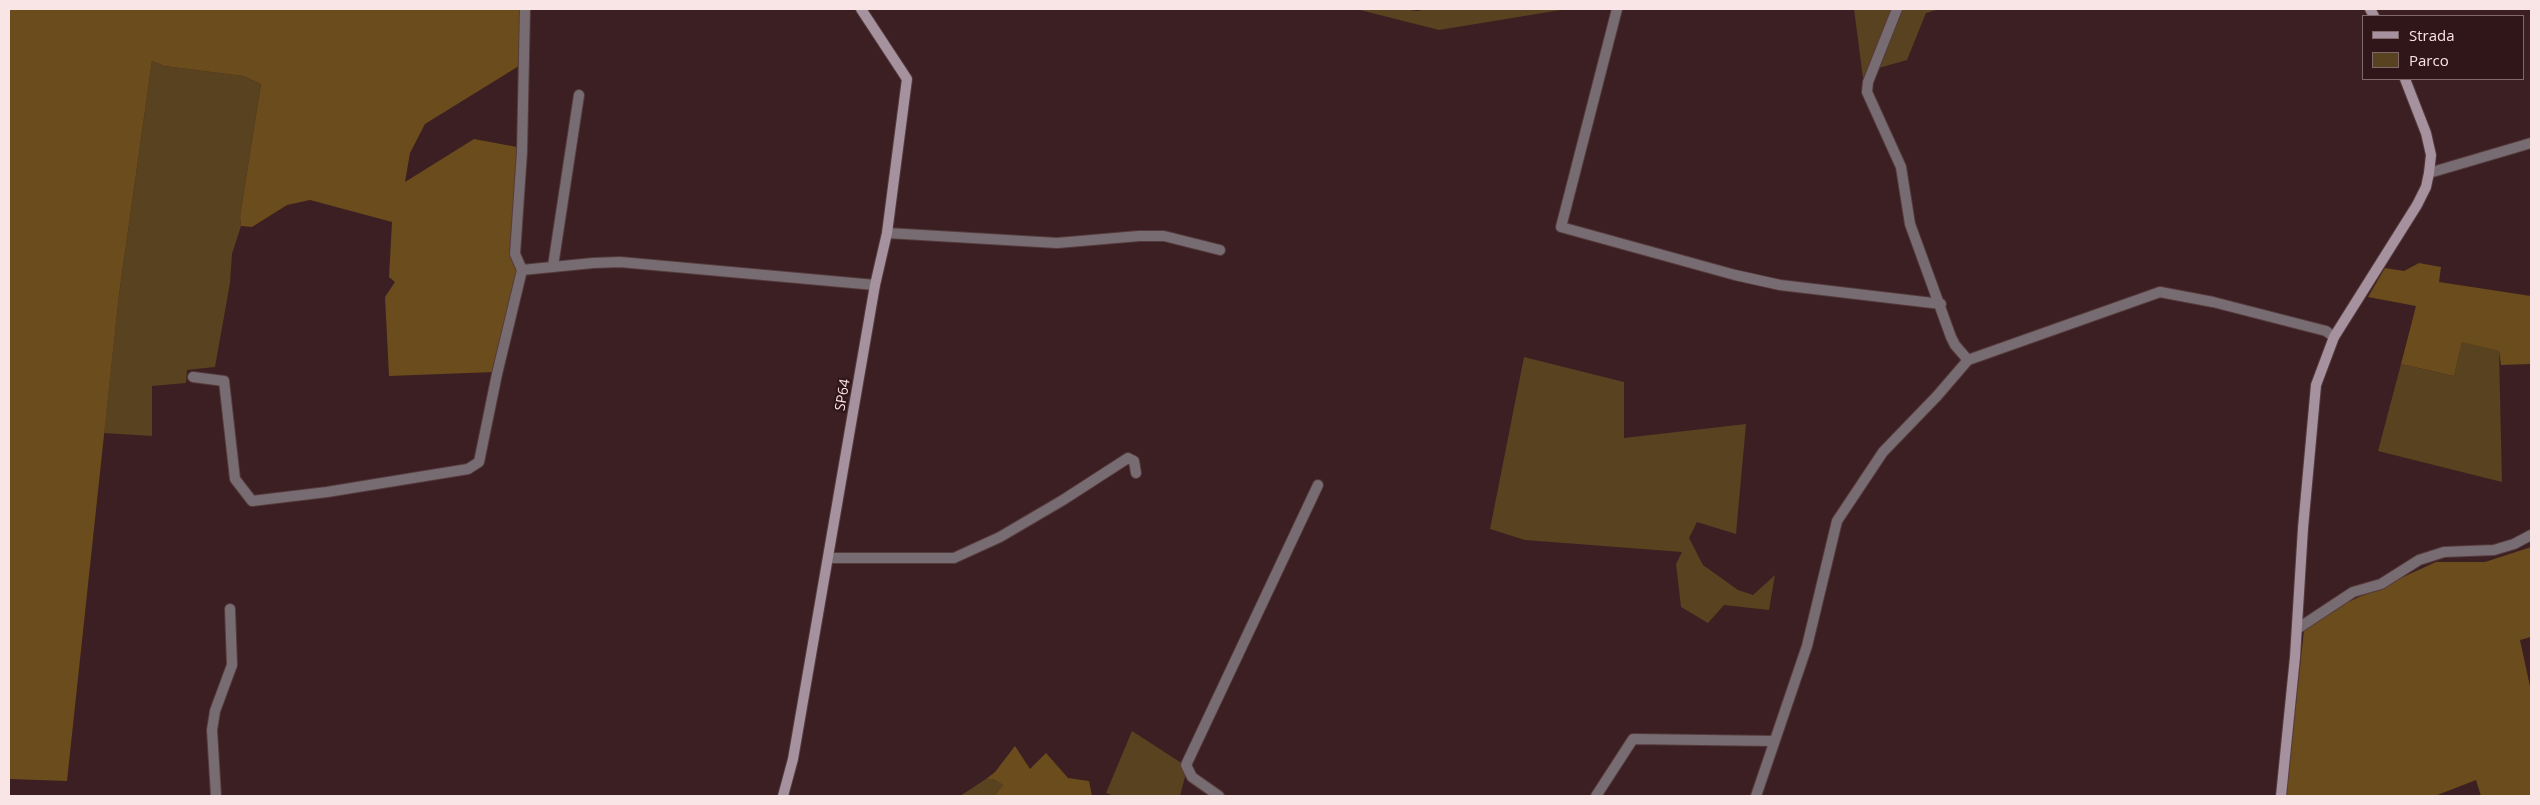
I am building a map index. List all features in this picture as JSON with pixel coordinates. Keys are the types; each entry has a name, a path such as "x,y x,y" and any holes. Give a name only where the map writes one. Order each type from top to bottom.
{"street":[{"path":"193,377 224,381 235,479 252,501 327,492 473,468 482,458 497,374 522,270 515,254 522,152 525,9"},
{"name":"SP64","path":"783,796 793,759 876,285 887,233 907,79 861,9"},
{"path":"1617,9 1562,227 1735,275 1780,285 1941,304"},
{"path":"1897,9 1868,82 1867,92 1901,166 1910,224 1955,345 1968,360"},
{"path":"2281,796 2297,629 2303,528 2316,385 2334,337 2417,205 2426,187 2429,173 2431,156 2426,133 2405,80"},
{"path":"553,266 579,95"},
{"path":"2429,173 2531,142"},
{"path":"887,233 1057,244 1139,236 1164,236 1220,250"},
{"path":"522,270 620,262 876,285"},
{"path":"1756,796 1773,741 1784,716 1807,646 1837,521 1883,452 1937,396 1968,360 2160,292 2223,304 2326,332 2334,337"},
{"path":"829,558 954,558 1000,537 1063,500 1128,458 1134,461 1136,473"},
{"path":"1219,796 1192,776 1186,765 1318,485"},
{"path":"2297,629 2353,592 2382,584 2419,560 2444,552 2504,548 2531,535"},
{"path":"216,796 212,730 215,711 232,665 230,609"},
{"path":"1596,796 1634,738 1773,741"}],"green space":[{"path":"1356,9 1403,9 1417,11 1428,9 1567,9 1439,30"},
{"path":"1854,9 1940,9 1926,13 1907,60 1875,69 1864,86"},
{"path":"152,61 164,66 243,76 261,84 240,216 241,226 232,254 230,283 215,367 187,370 186,383 152,386 152,436 104,433 119,295"},
{"path":"2462,341 2499,351 2502,482 2378,451 2401,364 2454,376"},
{"path":"1524,357 1624,382 1624,438 1746,424 1736,534 1697,522 1689,538 1703,565 1738,590 1753,595 1775,575 1769,610 1724,605 1708,623 1681,607 1676,564 1682,552 1525,540 1490,529"},
{"path":"1132,731 1183,764 1186,773 1180,796 1114,796 1106,793"},
{"path":"986,779 993,779 1003,785 994,796 960,796"}],"shaded area":[{"path":"9,9 526,9 527,61 425,124 410,153 405,182 474,139 517,147 519,271 495,372 389,376 385,297 395,282 389,277 392,222 310,200 287,205 252,227 241,226 240,216 261,84 243,76 164,66 152,61 119,295 67,781 9,779"},
{"path":"2419,263 2441,267 2439,282 2531,296 2531,364 2501,365 2499,351 2462,342 2454,376 2401,364 2416,306 2368,297 2385,268 2404,271"},
{"path":"2531,547 2531,637 2520,640 2531,691 2531,796 2481,796 2476,780 2435,796 2286,796 2304,630 2335,608 2436,562 2485,562"},
{"path":"1015,746 1030,769 1046,753 1068,778 1089,781 1092,796 994,796 1003,785 993,779 986,779 995,772"}]}
